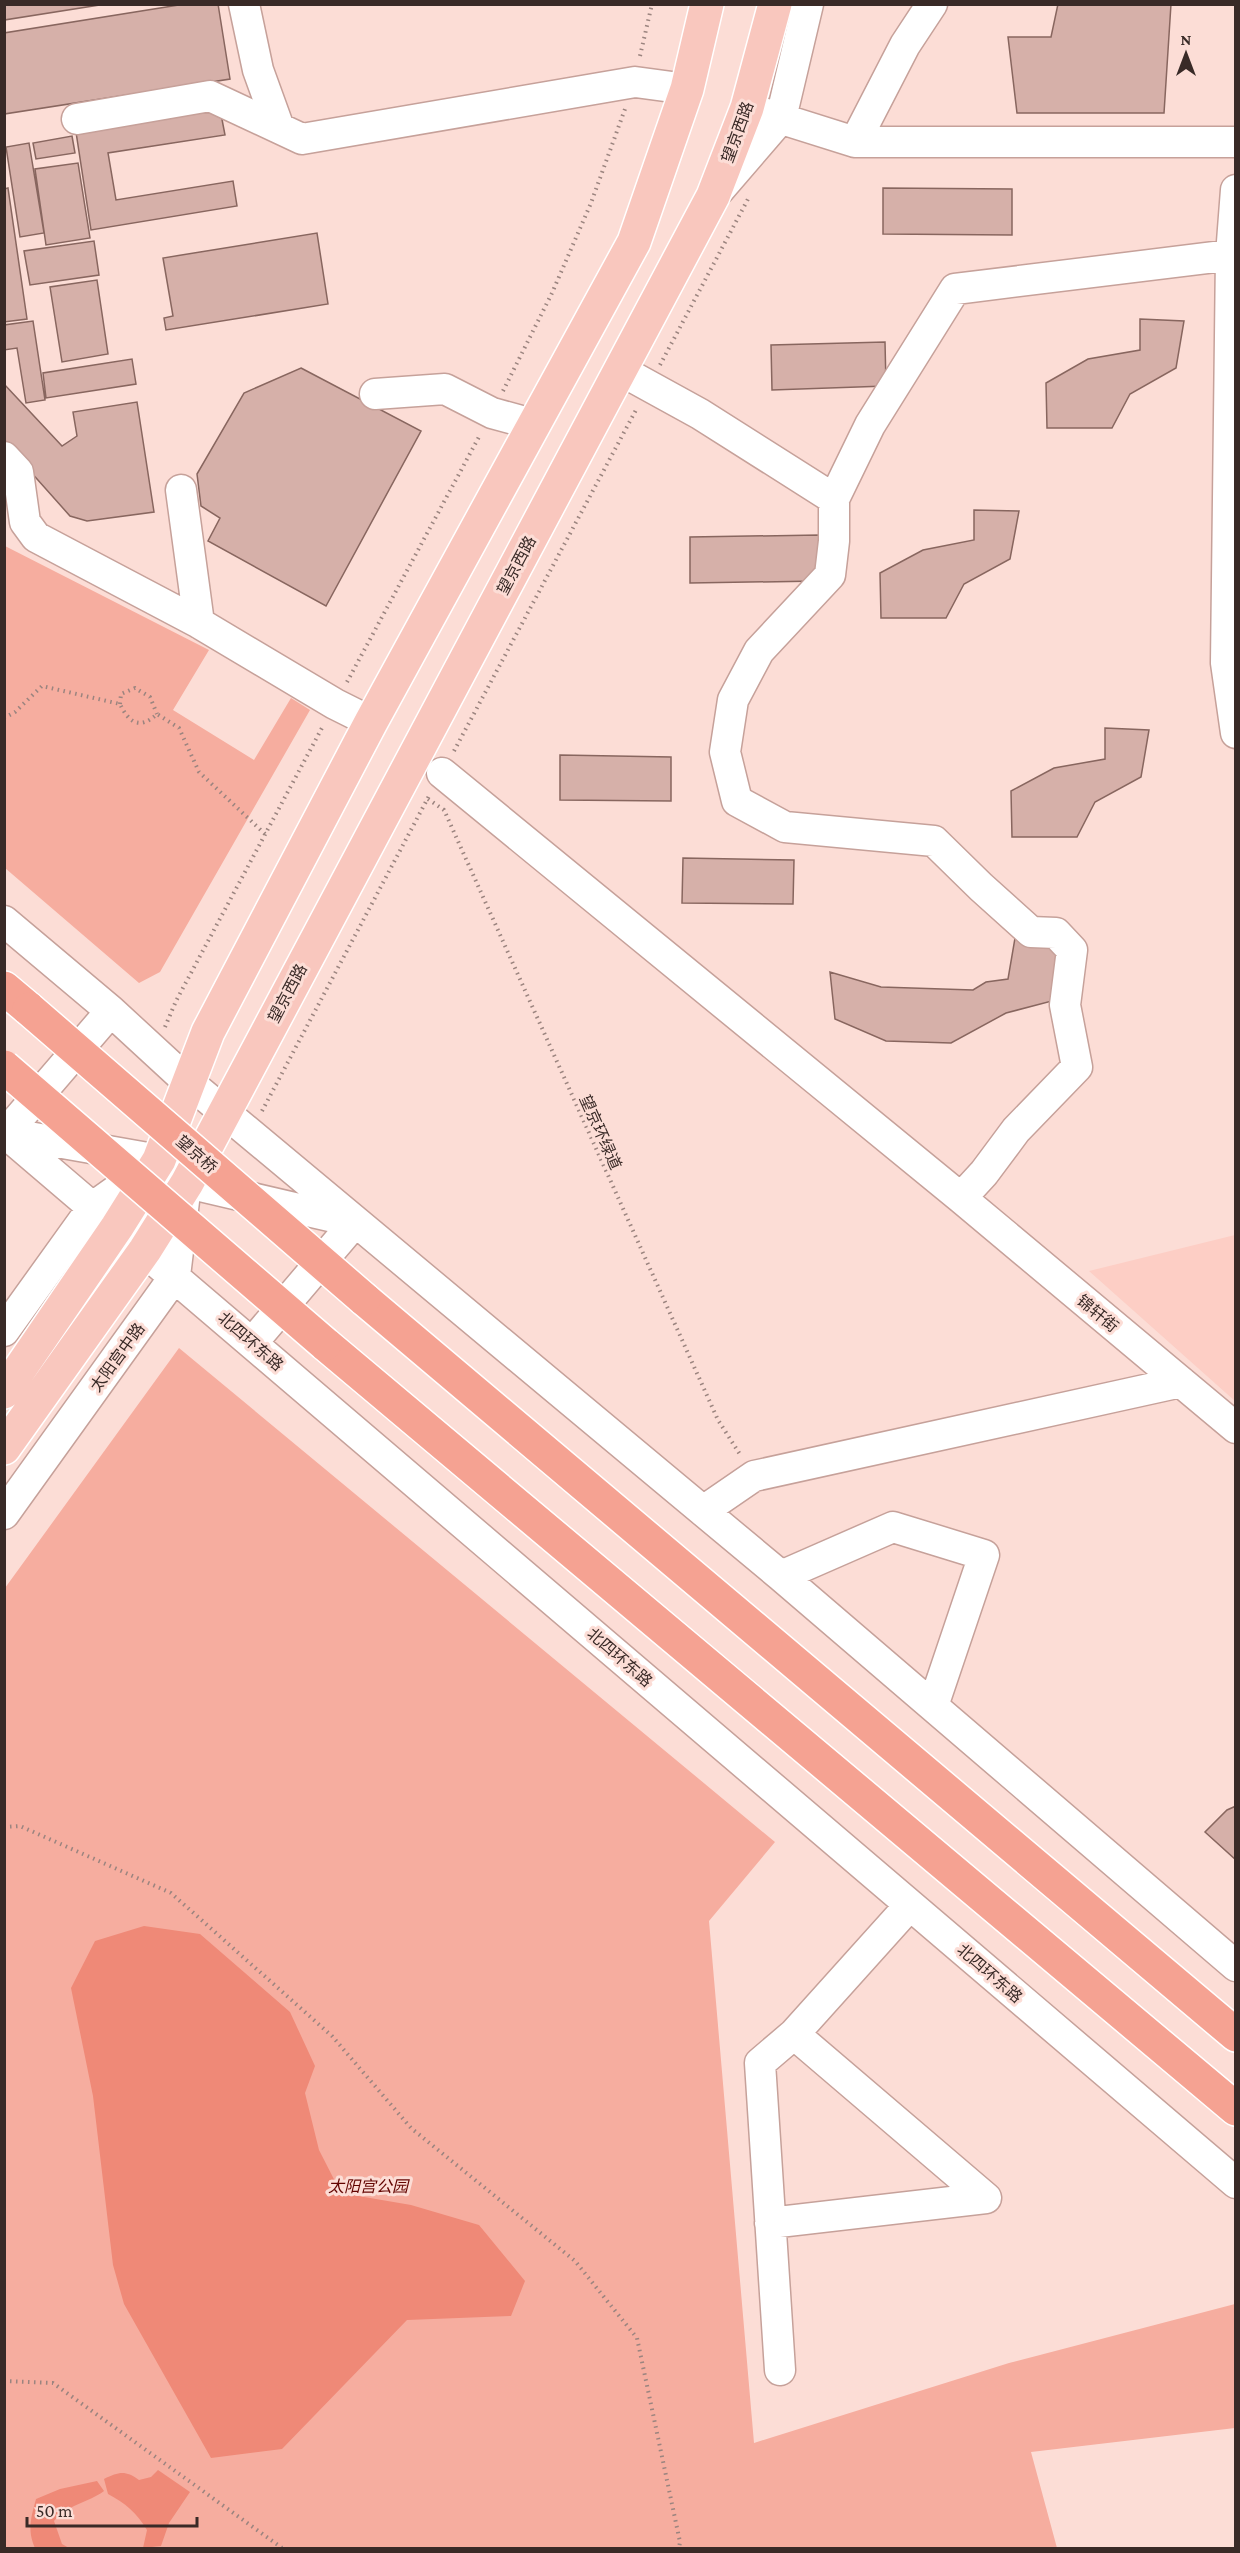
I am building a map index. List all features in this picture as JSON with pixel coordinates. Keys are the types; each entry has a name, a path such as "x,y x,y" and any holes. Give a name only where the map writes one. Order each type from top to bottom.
{"highway":[{"name":"望京桥","path":"4,988 364,1299 1236,2035"},
{"path":"4,1067 325,1344 1236,2109"}],"main road":[{"path":"4,1392 105,1217 159,1160 187,1081 208,1032 371,722 532,424 634,242 687,89 707,4"},
{"name":"望京西路","path":"145,1250 187,1183 713,196 747,108 775,4"},
{"path":"4,1448 145,1250"}],"street":[{"path":"244,4 258,70 279,129"},
{"path":"713,196 781,118 808,4"},
{"path":"855,142 905,45 932,4"},
{"path":"77,119 210,96 302,139 635,82 687,89"},
{"path":"747,108 855,142 1236,142"},
{"path":"1236,190 1231,255 1226,663 1236,733"},
{"path":"961,1198 984,1173 1016,1130 1077,1067 1065,1005 1072,950 1056,933 1031,932 934,841 785,827 737,801 725,752 733,699 759,651 830,575 834,542 834,499 870,425 955,289 1231,255"},
{"path":"620,370 700,414 834,499"},
{"path":"375,394 445,389 492,413 532,424"},
{"path":"4,457 18,472 25,522 36,537 199,622 335,704 371,722"},
{"path":"181,490 199,622"},
{"name":"锦轩街","path":"442,773 961,1198 1236,1428"},
{"path":"4,921 111,1011 187,1081 781,1576 1236,1966"},
{"path":"5,1133 111,1011"},
{"path":"5,1133 159,1160 187,1183 355,1222"},
{"name":"北四环东路","path":"5,1133 145,1250 1236,2183"},
{"name":"太阳宫中路","path":"4,1514 175,1276 187,1183"},
{"path":"4,1331 105,1217"},
{"path":"252,1343 355,1222"},
{"path":"703,1511 754,1476 1181,1382"},
{"path":"781,1576 893,1527 984,1556 933,1706"},
{"path":"780,2370 760,2063 794,2034 910,1905"},
{"path":"770,2223 986,2198 794,2034"}],"path":[{"path":"155,1052 176,1001 492,413 552,293 591,203 635,82 652,4"},
{"path":"250,1133 750,194"},
{"path":"4,718 15,712 42,686 120,704"},
{"path":"157,714 149,722 138,723 127,717 120,704 121,694 135,688 150,697 157,714 179,728 199,772 265,834"},
{"name":"望京环绿道","path":"428,799 444,810 718,1420 754,1476"},
{"path":"4,1827 20,1826 171,1893 332,2036 411,2128 575,2261 637,2338 680,2542 679,2548"},
{"path":"4,2381 53,2382 282,2548"}],"shaded area":[{"path":"1236,1235 1235,1401 1089,1271"},
{"path":"144,1926 200,1934 290,2012 315,2066 305,2093 319,2150 341,2193 411,2205 479,2225 525,2281 511,2316 407,2320 282,2449 211,2458 124,2304 113,2265 93,2096 71,1988 95,1941"},
{"path":"158,2470 190,2492 169,2523 161,2546 143,2548 147,2530 130,2509 108,2494 104,2479 122,2473 139,2480 151,2477"},
{"path":"97,2481 104,2491 65,2511 54,2521 62,2544 69,2548 35,2548 30,2530 36,2499 60,2489"}],"green space":[{"path":"5,546 209,650 173,710 254,760 291,698 310,710 160,972 139,983 5,868"},
{"name":"太阳宫公园","path":"179,1348 775,1842 709,1921 754,2443 1009,2363 1235,2304 1235,2428 1031,2452 1057,2548 5,2548 5,1588"}],"building":[{"path":"4,4 106,4 4,20"},
{"path":"185,4 218,4 230,79 4,114 4,33"},
{"path":"1058,4 1171,4 1164,113 1017,113 1008,37 1051,37"},
{"path":"220,109 225,135 108,153 116,200 233,181 237,206 91,230 76,132"},
{"path":"72,136 75,153 36,159 33,143"},
{"path":"29,143 44,233 20,237 6,147"},
{"path":"78,163 90,238 46,245 35,169"},
{"path":"8,188 27,319 4,322 4,189"},
{"path":"883,188 1012,189 1012,235 883,234"},
{"path":"317,233 328,304 166,330 164,318 173,316 163,258"},
{"path":"94,241 99,275 30,285 24,251"},
{"path":"97,280 108,354 62,362 50,287"},
{"path":"1140,319 1184,321 1176,368 1130,394 1112,428 1047,428 1046,383 1088,359 1140,350"},
{"path":"33,321 45,400 26,403 17,348 4,350 4,325"},
{"path":"885,342 886,386 772,390 771,345"},
{"path":"132,359 136,384 46,398 43,373"},
{"path":"301,368 421,431 326,606 208,541 220,518 201,506 197,474 244,393"},
{"path":"4,384 62,446 77,436 73,412 137,402 154,512 87,521 70,516 4,442"},
{"path":"974,510 1019,511 1010,559 964,584 946,618 881,618 880,573 923,550 974,540"},
{"path":"819,535 819,581 690,583 690,537"},
{"path":"1105,728 1149,730 1141,777 1095,802 1077,837 1012,837 1011,791 1054,768 1105,759"},
{"path":"560,755 671,757 671,801 560,800"},
{"path":"683,858 794,860 793,904 682,903"},
{"path":"1015,938 1057,943 1052,1001 1006,1013 951,1043 886,1041 835,1019 830,972 881,987 973,990 986,982 1008,979"},
{"path":"1236,1806 1236,1860 1205,1832 1227,1810"}]}
